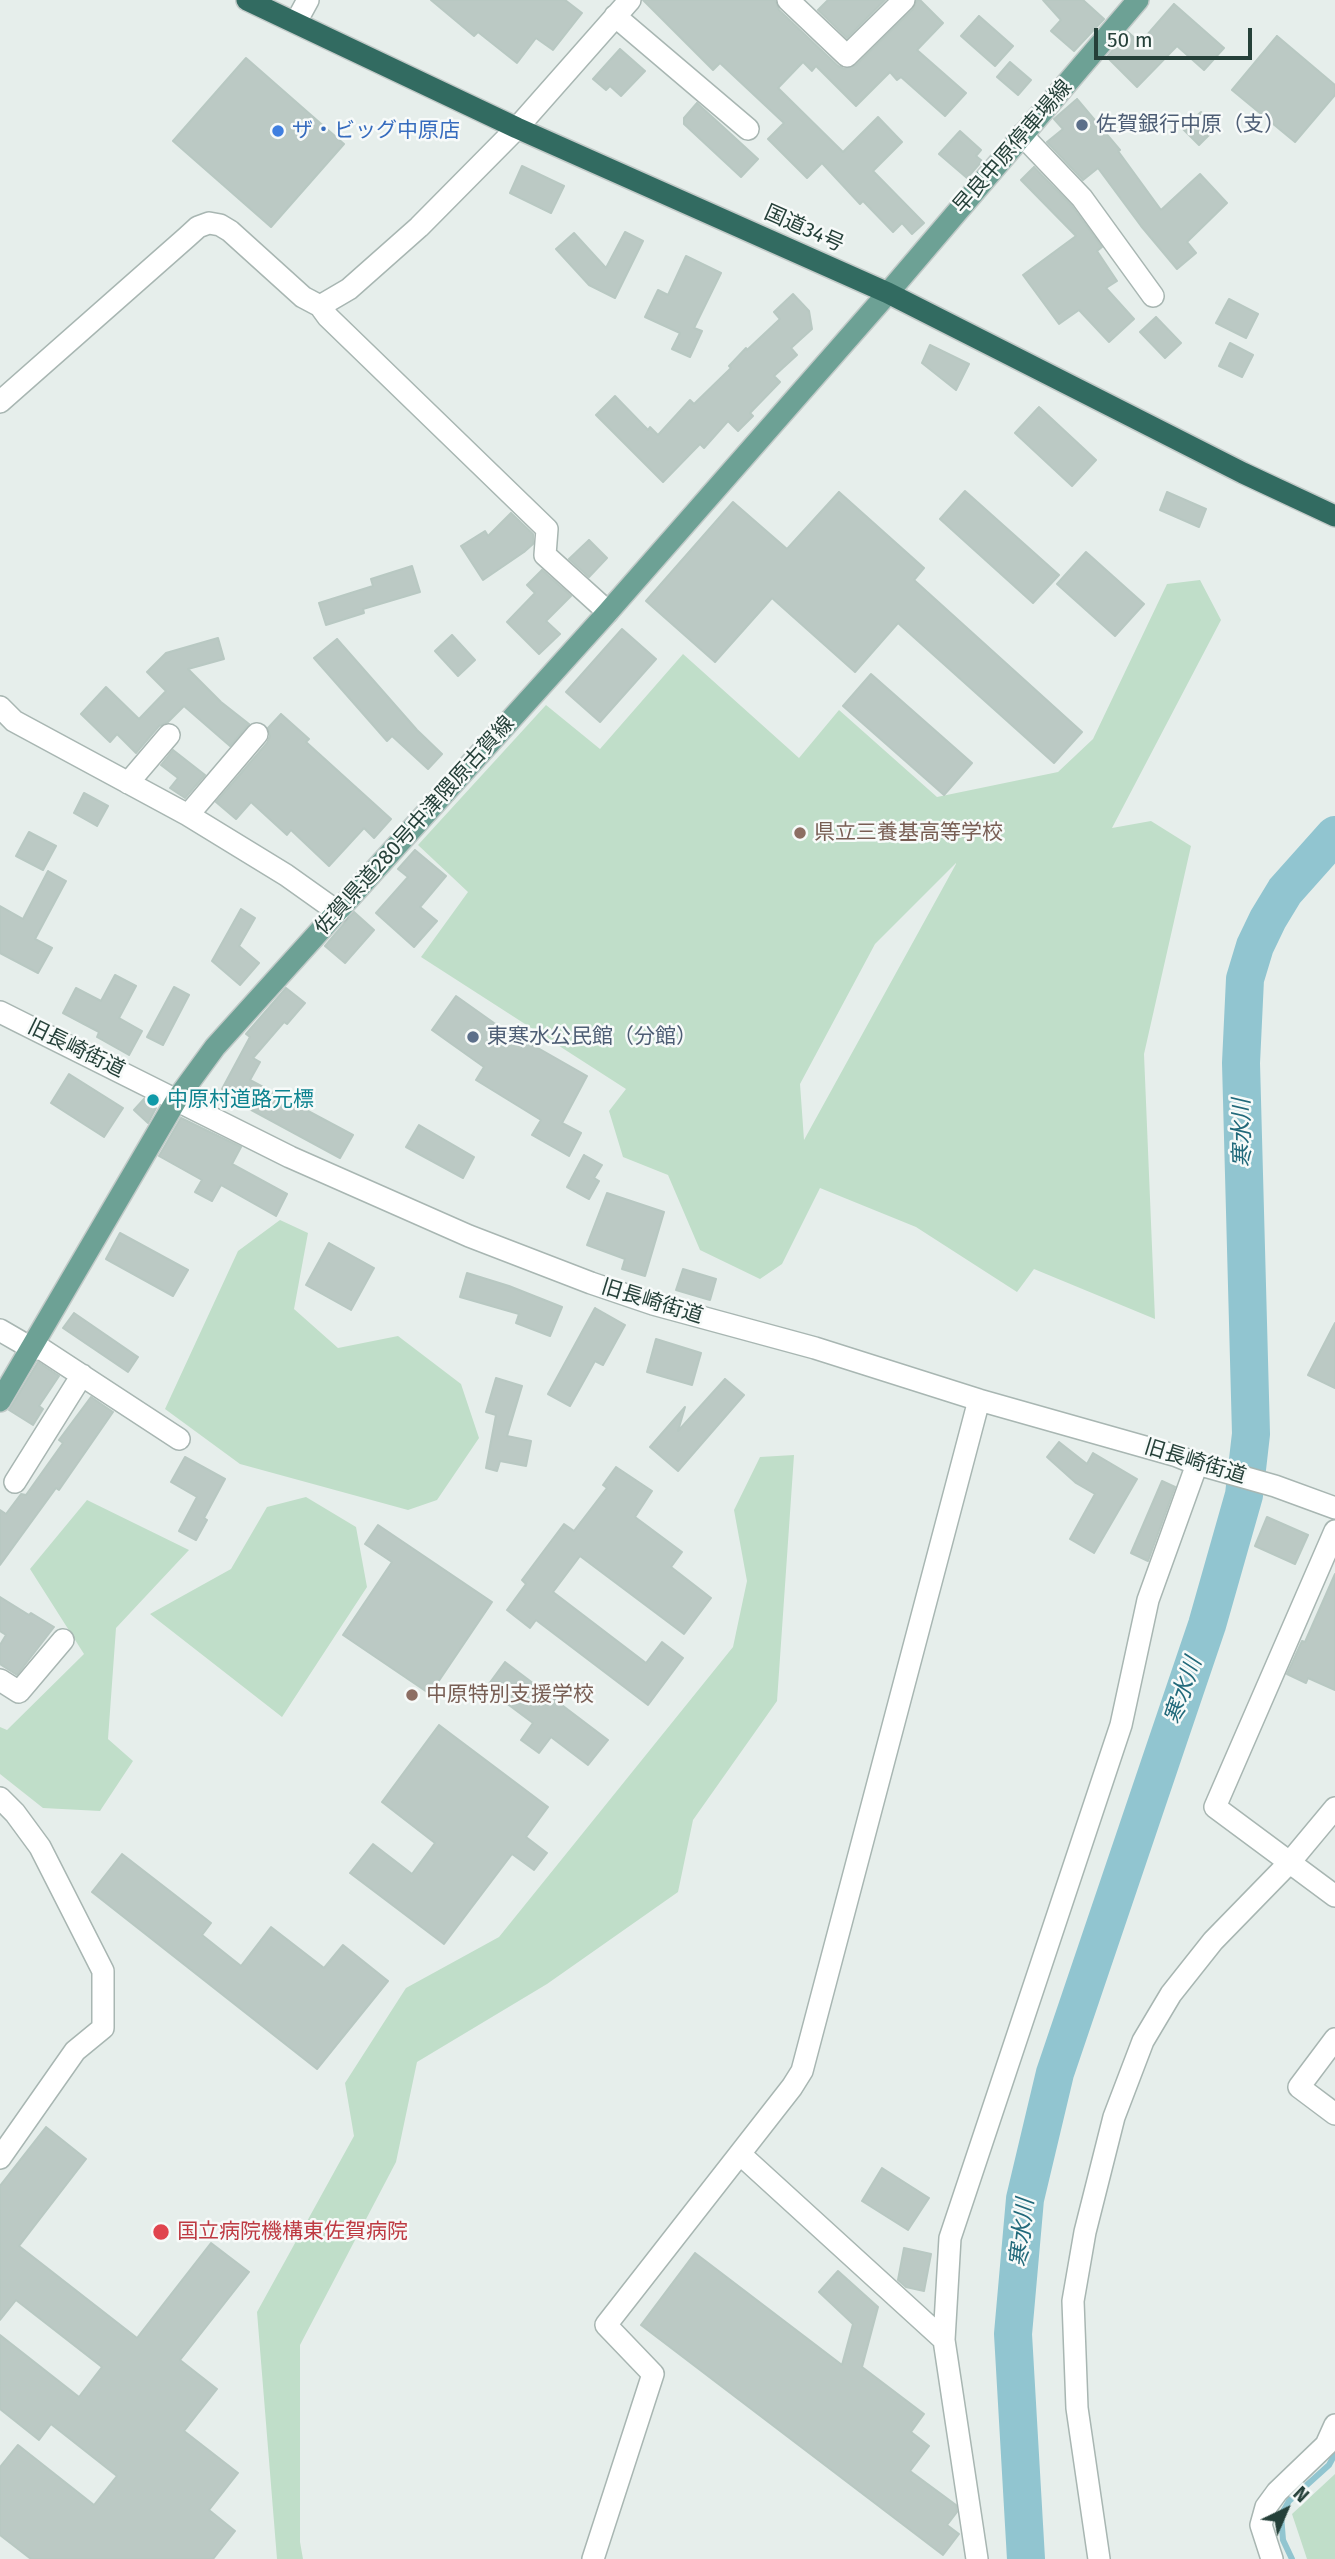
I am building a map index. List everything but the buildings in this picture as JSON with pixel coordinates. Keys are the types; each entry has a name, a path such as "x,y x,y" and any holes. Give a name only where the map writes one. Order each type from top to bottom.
{"highway":[{"name":"国道34号","path":"247,0 517,128 887,293 1243,473 1335,516"}],"main road":[{"name":"早良中原停車場線","path":"887,293 1138,0"},
{"name":"佐賀県道280号中津隈原古賀線","path":"0,1401 177,1099 215,1047 608,612 887,293"}],"street":[{"path":"296,22 308,0"},
{"path":"320,306 349,289 419,228 517,128 630,0"},
{"path":"788,0 847,56 904,0"},
{"path":"615,16 748,130"},
{"path":"1022,135 1082,198 1153,296"},
{"path":"0,402 193,232 209,223 219,225 230,231 303,297 320,306 328,317 547,529 545,555 608,612"},
{"path":"0,707 14,722 188,815 286,875 338,912"},
{"path":"188,815 257,734"},
{"path":"128,783 169,735"},
{"name":"旧長崎街道","path":"0,1012 290,1157 469,1236 591,1283 653,1304 816,1348 979,1400 1177,1456 1275,1486 1335,1508"},
{"path":"0,1330 31,1348 43,1350 180,1439"},
{"path":"15,1482 82,1375"},
{"path":"593,2559 653,2374 606,2325 802,2071 979,1400"},
{"path":"978,2559 944,2340 950,2238 1121,1725 1148,1600 1196,1464"},
{"path":"1335,1531 1215,1807 1335,1896"},
{"path":"0,1680 19,1692 63,1640"},
{"path":"0,1798 15,1813 40,1847 103,1971 103,2028 75,2051 0,2158"},
{"path":"1099,2559 1077,2408 1073,2301 1084,2232 1114,2116 1143,2041 1171,1994 1213,1941 1290,1862 1335,1808"},
{"path":"1335,2039 1299,2087 1335,2114"},
{"path":"740,2154 944,2340"},
{"path":"1272,2559 1261,2525 1266,2507 1277,2492 1326,2445 1335,2425"}],"green space":[{"name":"県立三養基高等学校","path":"1200,580 1221,620 1112,828 1151,821 1191,846 1144,1054 1155,1319 1034,1269 1017,1292 916,1227 820,1188 782,1264 760,1279 700,1250 668,1175 623,1157 609,1111 626,1089 421,957 468,892 418,845 546,705 600,749 683,654 799,758 839,710 937,797 1058,772 1093,739 1167,584","holes":["956,863 804,1140 800,1084 875,944"]},
{"path":"280,1220 308,1233 294,1309 338,1348 398,1336 461,1384 479,1438 437,1500 408,1510 240,1464 165,1409 238,1251"},
{"path":"794,1455 777,1701 693,1820 678,1892 547,1984 417,2062 396,2162 300,2345 300,2542 303,2559 277,2559 257,2312 354,2136 345,2083 406,1988 499,1937 733,1647 747,1581 734,1510 760,1457"},
{"path":"306,1497 356,1527 367,1587 282,1717 150,1614 231,1569 267,1507"},
{"path":"87,1500 189,1550 116,1628 108,1739 133,1761 100,1811 43,1808 0,1774 0,1727 7,1730 84,1654 30,1569"},
{"path":"1335,2474 1335,2559 1307,2559 1292,2514"}],"waterway":[{"name":"寒水川","path":"1026,2559 1013,2334 1025,2199 1055,2073 1207,1625 1244,1495 1251,1434 1241,1063 1245,979 1255,946 1285,891 1335,835"},
{"path":"1292,2559 1283,2540 1281,2515 1289,2501 1329,2465 1335,2454"}],"place":[{"name":"佐賀銀行中原（支）","path":"1082,125"},
{"name":"ザ・ビッグ中原店","path":"278,131"},
{"name":"県立三養基高等学校","path":"800,833"},
{"name":"東寒水公民館（分館）","path":"473,1037"},
{"name":"中原村道路元標","path":"153,1100"},
{"name":"中原特別支援学校","path":"412,1695"},
{"name":"国立病院機構東佐賀病院","path":"161,2232"}]}
